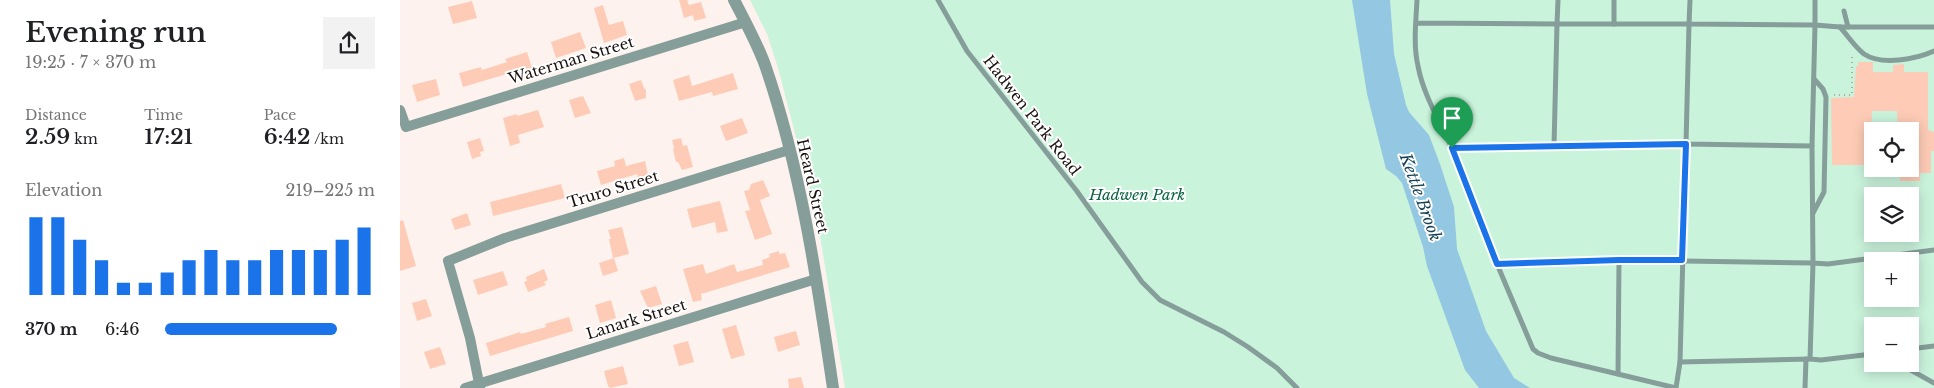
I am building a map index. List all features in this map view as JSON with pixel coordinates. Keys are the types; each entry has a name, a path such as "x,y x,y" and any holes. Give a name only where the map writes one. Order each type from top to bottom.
{"street":[{"name":"Heard Street","path":"734,0 746,22 765,66 789,150 804,210 833,388"},
{"name":"Waterman Street","path":"400,110 406,127 746,22"},
{"name":"Truro Street","path":"480,386 470,338 448,261 505,238 789,150"},
{"name":"Lanark Street","path":"465,388 480,386 816,278"}],"lane":[{"name":"Hadwen Park Road","path":"938,0 967,51 1076,190 1142,282 1160,300 1224,332 1248,347 1277,368 1297,388"},
{"path":"1417,0 1418,65 1432,104 1452,148 1497,264 1533,349 1551,358 1676,388 1680,362 1690,0"},
{"path":"1554,146 1558,0"},
{"path":"1614,0 1614,24"},
{"path":"1805,388 1813,263 1812,146 1815,0"},
{"path":"1844,11 1848,27"},
{"path":"1416,23 1934,27"},
{"path":"1840,27 1866,55 1877,58 1892,60 1913,59 1934,51"},
{"path":"1813,213 1824,192 1826,97 1823,89 1814,78"},
{"path":"1452,148 1686,144 1812,146"},
{"path":"1497,264 1619,260 1828,264 1934,250"},
{"path":"1618,374 1619,260"},
{"path":"1919,348 1934,346"},
{"path":"1680,362 1821,360 1864,355"},
{"path":"1914,372 1934,383"}],"path":[{"path":"1834,95 1852,95 1852,41"}],"green space":[{"name":"Hadwen Park","path":"750,0 1934,0 1934,388 845,388 817,218 778,68 767,34"}],"water":[{"name":"Kettle Brook","path":"1352,0 1390,0 1394,54 1406,105 1409,112 1429,135 1440,164 1454,207 1457,249 1486,331 1514,378 1530,388 1479,388 1465,370 1427,266 1423,247 1402,183 1386,169 1367,94"}],"building":[{"path":"679,0 687,0 689,5 701,2 706,18 694,21 693,15 684,18"},
{"path":"472,1 477,18 453,24 448,7"},
{"path":"603,5 609,25 623,21 627,35 604,43 594,8"},
{"path":"580,32 586,48 556,58 551,42"},
{"path":"527,52 532,68 463,87 459,73 481,67 482,70 507,62 505,59"},
{"path":"1858,62 1873,62 1873,72 1893,72 1893,65 1904,64 1904,72 1928,72 1928,130 1934,132 1934,151 1931,151 1931,173 1920,173 1920,181 1900,181 1900,177 1919,177 1919,122 1898,122 1897,111 1872,111 1871,122 1864,122 1864,165 1832,165 1831,98 1854,97 1856,66 1858,66"},
{"path":"733,73 738,89 713,96 712,92 679,101 673,80 689,75 692,86"},
{"path":"436,79 440,95 417,102 412,85"},
{"path":"641,80 646,90 646,98 635,101 629,84"},
{"path":"583,96 591,113 575,118 569,100"},
{"path":"538,110 544,127 518,135 520,143 510,146 503,118"},
{"path":"742,118 748,133 726,141 720,126"},
{"path":"480,138 484,151 480,152 481,156 472,159 467,142"},
{"path":"681,138 683,146 687,145 693,167 682,170 678,162 676,162 672,140"},
{"path":"624,158 626,166 645,161 648,175 638,178 637,174 601,185 597,171 615,166 614,161"},
{"path":"763,180 770,196 760,200 772,234 755,240 745,211 750,210 744,191 749,190 751,184"},
{"path":"561,184 565,198 493,216 490,202"},
{"path":"720,201 728,231 717,233 715,222 692,228 687,209"},
{"path":"467,213 471,225 455,230 451,219"},
{"path":"403,220 416,266 400,271 400,221"},
{"path":"622,227 629,254 613,258 608,230"},
{"path":"779,251 779,254 785,253 790,267 701,294 702,300 693,302 683,269 703,264 706,274 734,264 737,272 763,265 762,260 770,257 769,254"},
{"path":"614,258 618,271 603,276 599,263"},
{"path":"544,269 548,280 544,282 546,285 528,292 524,282 527,281 526,277"},
{"path":"503,271 508,285 478,295 473,280"},
{"path":"656,286 662,304 648,308 640,291"},
{"path":"426,299 432,316 417,321 412,303"},
{"path":"611,300 616,318 600,323 595,305"},
{"path":"569,317 573,331 490,356 486,343 520,332 521,334 546,327 545,324"},
{"path":"736,325 745,355 731,359 722,329"},
{"path":"796,331 800,345 778,352 774,337"},
{"path":"688,341 694,362 679,366 673,345"},
{"path":"440,347 446,364 430,369 424,352"},
{"path":"623,366 628,384 610,388 604,371"},
{"path":"801,377 804,388 789,388 788,379"}],"route":[{"path":"1686,144 1682,260 1497,264 1452,148 1686,144"}]}
